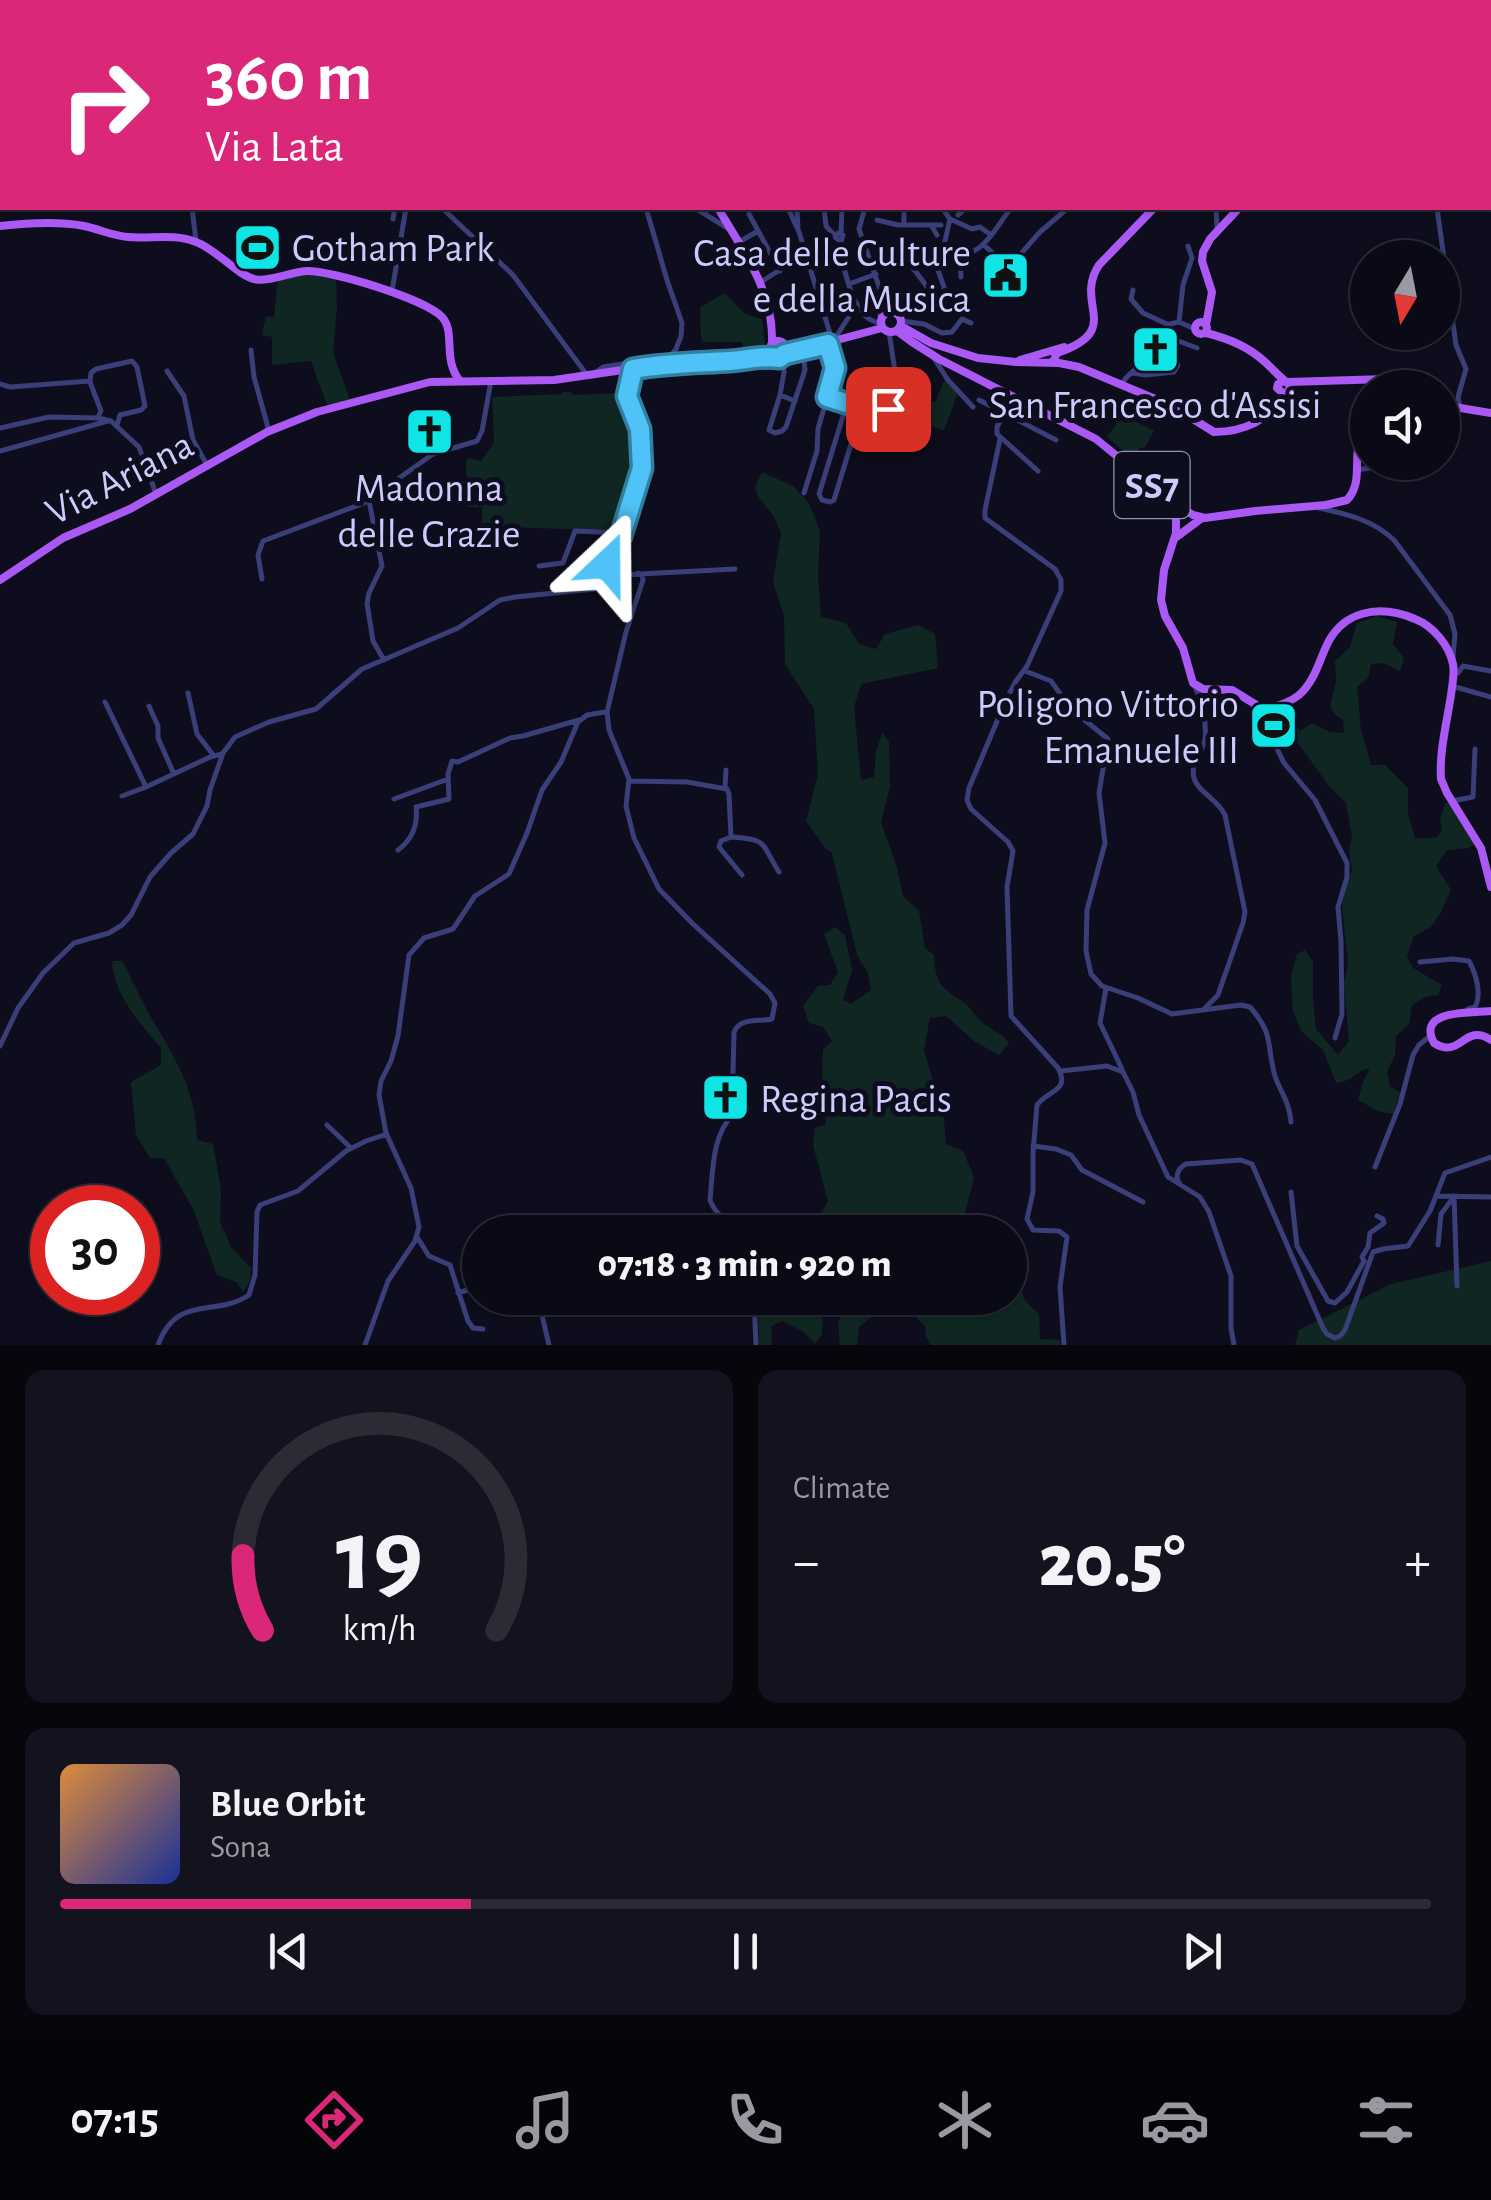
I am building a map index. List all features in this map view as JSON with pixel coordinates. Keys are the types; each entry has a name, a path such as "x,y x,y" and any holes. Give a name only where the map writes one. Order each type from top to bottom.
{"main road":[{"path":"715,210 732,231 761,282 780,349 830,344 892,325 989,360 1076,366 1174,407 1214,432 1250,427 1275,406 1284,388 1350,380"},
{"path":"1053,362 1057,354 1084,340 1094,329 1090,285 1095,271 1152,210"},
{"path":"1236,210 1206,244 1202,255 1212,292 1201,328 1250,350 1276,373 1284,388"},
{"path":"0,226 71,224 120,236 168,236 196,242 254,280 292,272 322,272 392,292 445,320 450,363 460,382"},
{"name":"SS7","path":"892,325 932,354 1096,438 1173,502 1202,518 1336,504 1348,498 1355,489 1355,480"},
{"path":"1016,362 1074,345"},
{"name":"Via Ariana","path":"0,580 61,540 124,512 268,432 311,414 421,384 547,380 635,365 761,358 780,349"},
{"path":"1039,363 1046,351"},
{"path":"1460,406 1491,413"},
{"path":"1173,502 1175,538 1162,580 1161,600 1193,682 1203,689 1232,690 1257,707 1268,709 1299,695 1314,676 1326,645 1338,628 1367,611 1420,620 1438,636 1452,661 1454,674 1440,774 1442,784 1480,845 1491,886"},
{"path":"1176,520 1187,512 1188,528"},
{"path":"1175,538 1202,518"},
{"path":"1491,1012 1443,1016 1434,1021 1430,1036 1445,1049 1474,1034 1491,1040"}],"street":[{"path":"192,210 196,242"},
{"path":"394,219 395,210"},
{"path":"392,292 406,210"},
{"path":"444,210 510,272 591,375"},
{"path":"0,1046 29,990 57,959 74,943 107,934 132,916 149,878 193,834 206,807 222,754 239,734 317,709 359,671 458,628 500,600 595,590 602,584 642,464 640,429 627,396 635,365 672,354 682,336 682,323 647,210"},
{"path":"700,210 732,231"},
{"path":"711,217 715,210"},
{"path":"824,210 825,222 838,235"},
{"path":"842,210 838,235 848,284 866,317 892,325 926,325 942,333 952,332 962,319 971,322"},
{"path":"865,210 860,229 883,298 893,303 904,431"},
{"path":"904,210 904,226"},
{"path":"944,210 972,229 980,226 990,235"},
{"path":"942,254 954,218 964,210"},
{"path":"864,240 898,254 916,270 930,292 937,295 944,287 934,259 942,254 960,256 984,245 1009,210"},
{"path":"984,245 1009,266 1066,210"},
{"path":"1216,210 1217,231"},
{"path":"1437,210 1456,345 1466,369 1460,390"},
{"path":"795,213 831,332 835,368 804,494"},
{"path":"749,214 780,271"},
{"path":"878,220 904,226 941,225"},
{"path":"931,225 936,234"},
{"path":"838,235 860,229"},
{"path":"738,242 758,231"},
{"path":"1179,322 1183,283 1192,256 1188,246"},
{"path":"761,282 794,261 820,252"},
{"path":"960,256 961,277"},
{"path":"848,284 876,274"},
{"path":"1133,290 1131,299 1143,313 1168,324 1179,322 1201,328"},
{"path":"883,298 878,305 892,325"},
{"path":"830,344 857,304"},
{"path":"1121,384 1130,372 1156,353 1168,337 1168,324"},
{"path":"1168,337 1197,348"},
{"path":"780,349 802,358 805,365 785,429 777,433 769,431 784,372 780,349"},
{"path":"250,350 268,432"},
{"path":"1130,372 1147,375 1175,371 1176,361 1156,353"},
{"path":"932,354 973,407"},
{"path":"0,451 82,427 114,423 121,415 141,410 145,406 136,364 128,361 91,372 90,381 100,410 98,418"},
{"path":"946,375 951,364"},
{"path":"167,371 183,394 193,440 207,466"},
{"path":"0,384 10,387 90,381"},
{"path":"262,580 258,554 263,541 369,500 433,454 477,441 491,381"},
{"path":"780,395 795,401"},
{"path":"1013,395 996,429 1000,439 1038,471"},
{"path":"827,397 862,408 889,409 899,402"},
{"path":"979,400 1056,440"},
{"path":"847,403 819,494 821,500 834,499 862,408"},
{"path":"0,428 46,418 98,418 114,423 140,449 156,494"},
{"path":"1000,439 985,517 1056,569 1062,584 1058,601 1006,700 967,800 971,809 1014,851 1007,887 1011,1016 1061,1071 1060,1086 1037,1103 1034,1185 1028,1216 1029,1225 1036,1230 1060,1232 1067,1238 1060,1280 1064,1345"},
{"path":"369,500 382,567 367,602 372,641 384,660"},
{"path":"1312,506 1360,518 1394,540 1451,618 1452,661"},
{"path":"539,566 563,562 574,532 622,533"},
{"path":"609,572 617,575 735,569"},
{"path":"638,574 643,580 607,712 629,781 626,804 630,826 658,888 775,1002 771,1020 744,1022 734,1030 730,1096 733,1113 718,1137 710,1200 721,1215"},
{"path":"1454,674 1463,666 1491,672"},
{"path":"1024,671 1052,682 1072,710 1108,739 1099,792 1105,843 1089,898 1086,945 1090,972 1106,988 1172,1014 1248,1006 1268,1034 1275,1074 1288,1101 1291,1122"},
{"path":"1193,682 1205,730 1194,765 1194,779 1224,813 1245,911 1218,995 1202,1011"},
{"path":"1452,686 1491,696"},
{"path":"188,693 198,736 214,756"},
{"path":"105,702 146,787"},
{"path":"149,706 174,774"},
{"path":"1257,707 1284,763 1315,800 1348,863 1338,910 1342,1014 1335,1038"},
{"path":"398,850 412,836 418,818 416,807 449,799 452,761 458,762 510,738 607,712"},
{"path":"365,1345 390,1278 417,1237 420,1223 413,1194 387,1134 380,1087 397,1039 409,955 424,938 452,930 475,896 510,873 543,787 561,762 578,720"},
{"path":"1452,802 1473,797 1475,749"},
{"path":"122,796 222,754"},
{"path":"726,770 731,837"},
{"path":"394,799 448,779"},
{"path":"629,781 687,782 725,788"},
{"path":"742,875 719,847 731,837 764,844 779,872"},
{"path":"1420,962 1470,961 1476,976 1478,1004 1455,1015"},
{"path":"1106,988 1100,1025 1140,1115 1168,1176 1202,1199 1224,1253 1231,1278 1234,1345"},
{"path":"1375,1167 1400,1104 1413,1055 1430,1036"},
{"path":"1061,1071 1109,1066 1123,1072"},
{"path":"327,1125 351,1148"},
{"path":"158,1345 167,1327 182,1313 248,1296 254,1280 258,1208 298,1192 351,1148 387,1134"},
{"path":"1034,1146 1071,1155 1083,1170 1143,1202"},
{"path":"1291,1192 1298,1248 1329,1302 1338,1302 1374,1248 1405,1248 1410,1244 1445,1173 1491,1157"},
{"path":"1180,1184 1178,1173 1185,1165 1241,1160 1252,1164 1323,1328 1333,1338 1346,1328 1372,1254 1386,1248"},
{"path":"1436,1196 1491,1196"},
{"path":"1438,1244 1441,1214 1454,1196"},
{"path":"1454,1196 1457,1286"},
{"path":"1364,1261 1370,1233 1384,1223 1377,1216"},
{"path":"417,1237 430,1257 450,1265 471,1326 483,1329"},
{"path":"458,1293 462,1292"},
{"path":"542,1315 549,1345"},
{"path":"756,1315 756,1345"}],"green space":[{"path":"306,274 336,277 333,353 350,400 327,405 311,361 272,365 272,337 262,335 266,316 274,317 278,278"},
{"path":"725,293 745,314 762,319 766,353 743,354 742,342 703,342 700,307"},
{"path":"945,379 958,392 944,430 904,420 916,417 916,402 935,402"},
{"path":"620,393 637,428 640,468 622,531 482,526 482,507 467,507 466,464 467,458 481,461 494,443 492,397"},
{"path":"1123,415 1154,431 1145,447 1132,458 1107,437"},
{"path":"762,472 793,486 809,503 820,531 821,617 846,623 859,644 876,649 885,634 918,625 935,634 938,668 861,684 854,707 861,780 874,777 882,732 889,742 890,786 881,822 903,896 919,911 925,948 934,955 939,981 1009,1043 999,1055 974,1041 946,1016 930,1018 924,1050 944,1119 946,1144 963,1151 974,1177 965,1215 820,1215 828,1201 813,1145 815,1128 826,1124 823,1050 832,1041 823,1027 809,1023 803,1006 818,986 830,985 838,972 824,934 835,927 845,935 852,970 843,1000 851,1004 871,990 868,973 857,955 832,853 806,821 818,775 814,709 785,664 784,616 773,582 781,533 755,487"},
{"path":"1377,616 1397,622 1393,644 1404,658 1400,671 1383,663 1371,664 1368,678 1357,687 1361,730 1371,765 1385,765 1408,788 1408,814 1415,838 1436,838 1442,831 1440,819 1449,802 1475,844 1447,850 1436,866 1451,890 1431,927 1414,936 1407,956 1413,968 1442,985 1438,995 1412,1005 1409,1024 1396,1036 1395,1055 1387,1072 1390,1086 1400,1093 1393,1114 1358,1100 1370,1068 1336,1083 1323,1050 1302,1032 1293,1012 1291,976 1297,954 1305,950 1313,962 1316,1029 1338,1055 1349,1041 1344,984 1348,962 1342,908 1352,871 1352,836 1346,803 1279,717 1289,716 1300,731 1312,723 1330,732 1344,733 1343,720 1330,706 1336,681 1335,661 1350,647 1357,623"},
{"path":"112,961 122,961 176,1061 193,1105 197,1140 213,1144 221,1190 220,1222 231,1247 251,1268 250,1281 243,1292 236,1282 217,1275 194,1211 164,1158 150,1158 136,1135 131,1082 161,1065 161,1048 123,997"},
{"path":"1491,1261 1491,1345 1295,1345 1299,1330 1391,1284"},
{"path":"1027,1303 1039,1314 1040,1339 1059,1340 1061,1345 931,1345 925,1326 915,1317 1027,1315"},
{"path":"758,1315 823,1315 822,1334 815,1344 804,1332 783,1321 771,1326 772,1345 759,1345"},
{"path":"840,1315 874,1315 859,1327 857,1345 840,1345"}],"place":[{"name":"Gotham Park","path":"257,247"},
{"name":"Casa delle Culture e della Musica","path":"1006,275"},
{"name":"San Francesco d'Assisi","path":"1155,349"},
{"name":"Madonna delle Grazie","path":"429,432"},
{"name":"Poligono Vittorio Emanuele III","path":"1274,726"},
{"name":"Regina Pacis","path":"725,1098"}],"route":[{"path":"607,564 619,542 642,468 640,429 627,396 633,369 676,362 779,358 828,344 835,368 827,397 865,409 888,409"}]}
